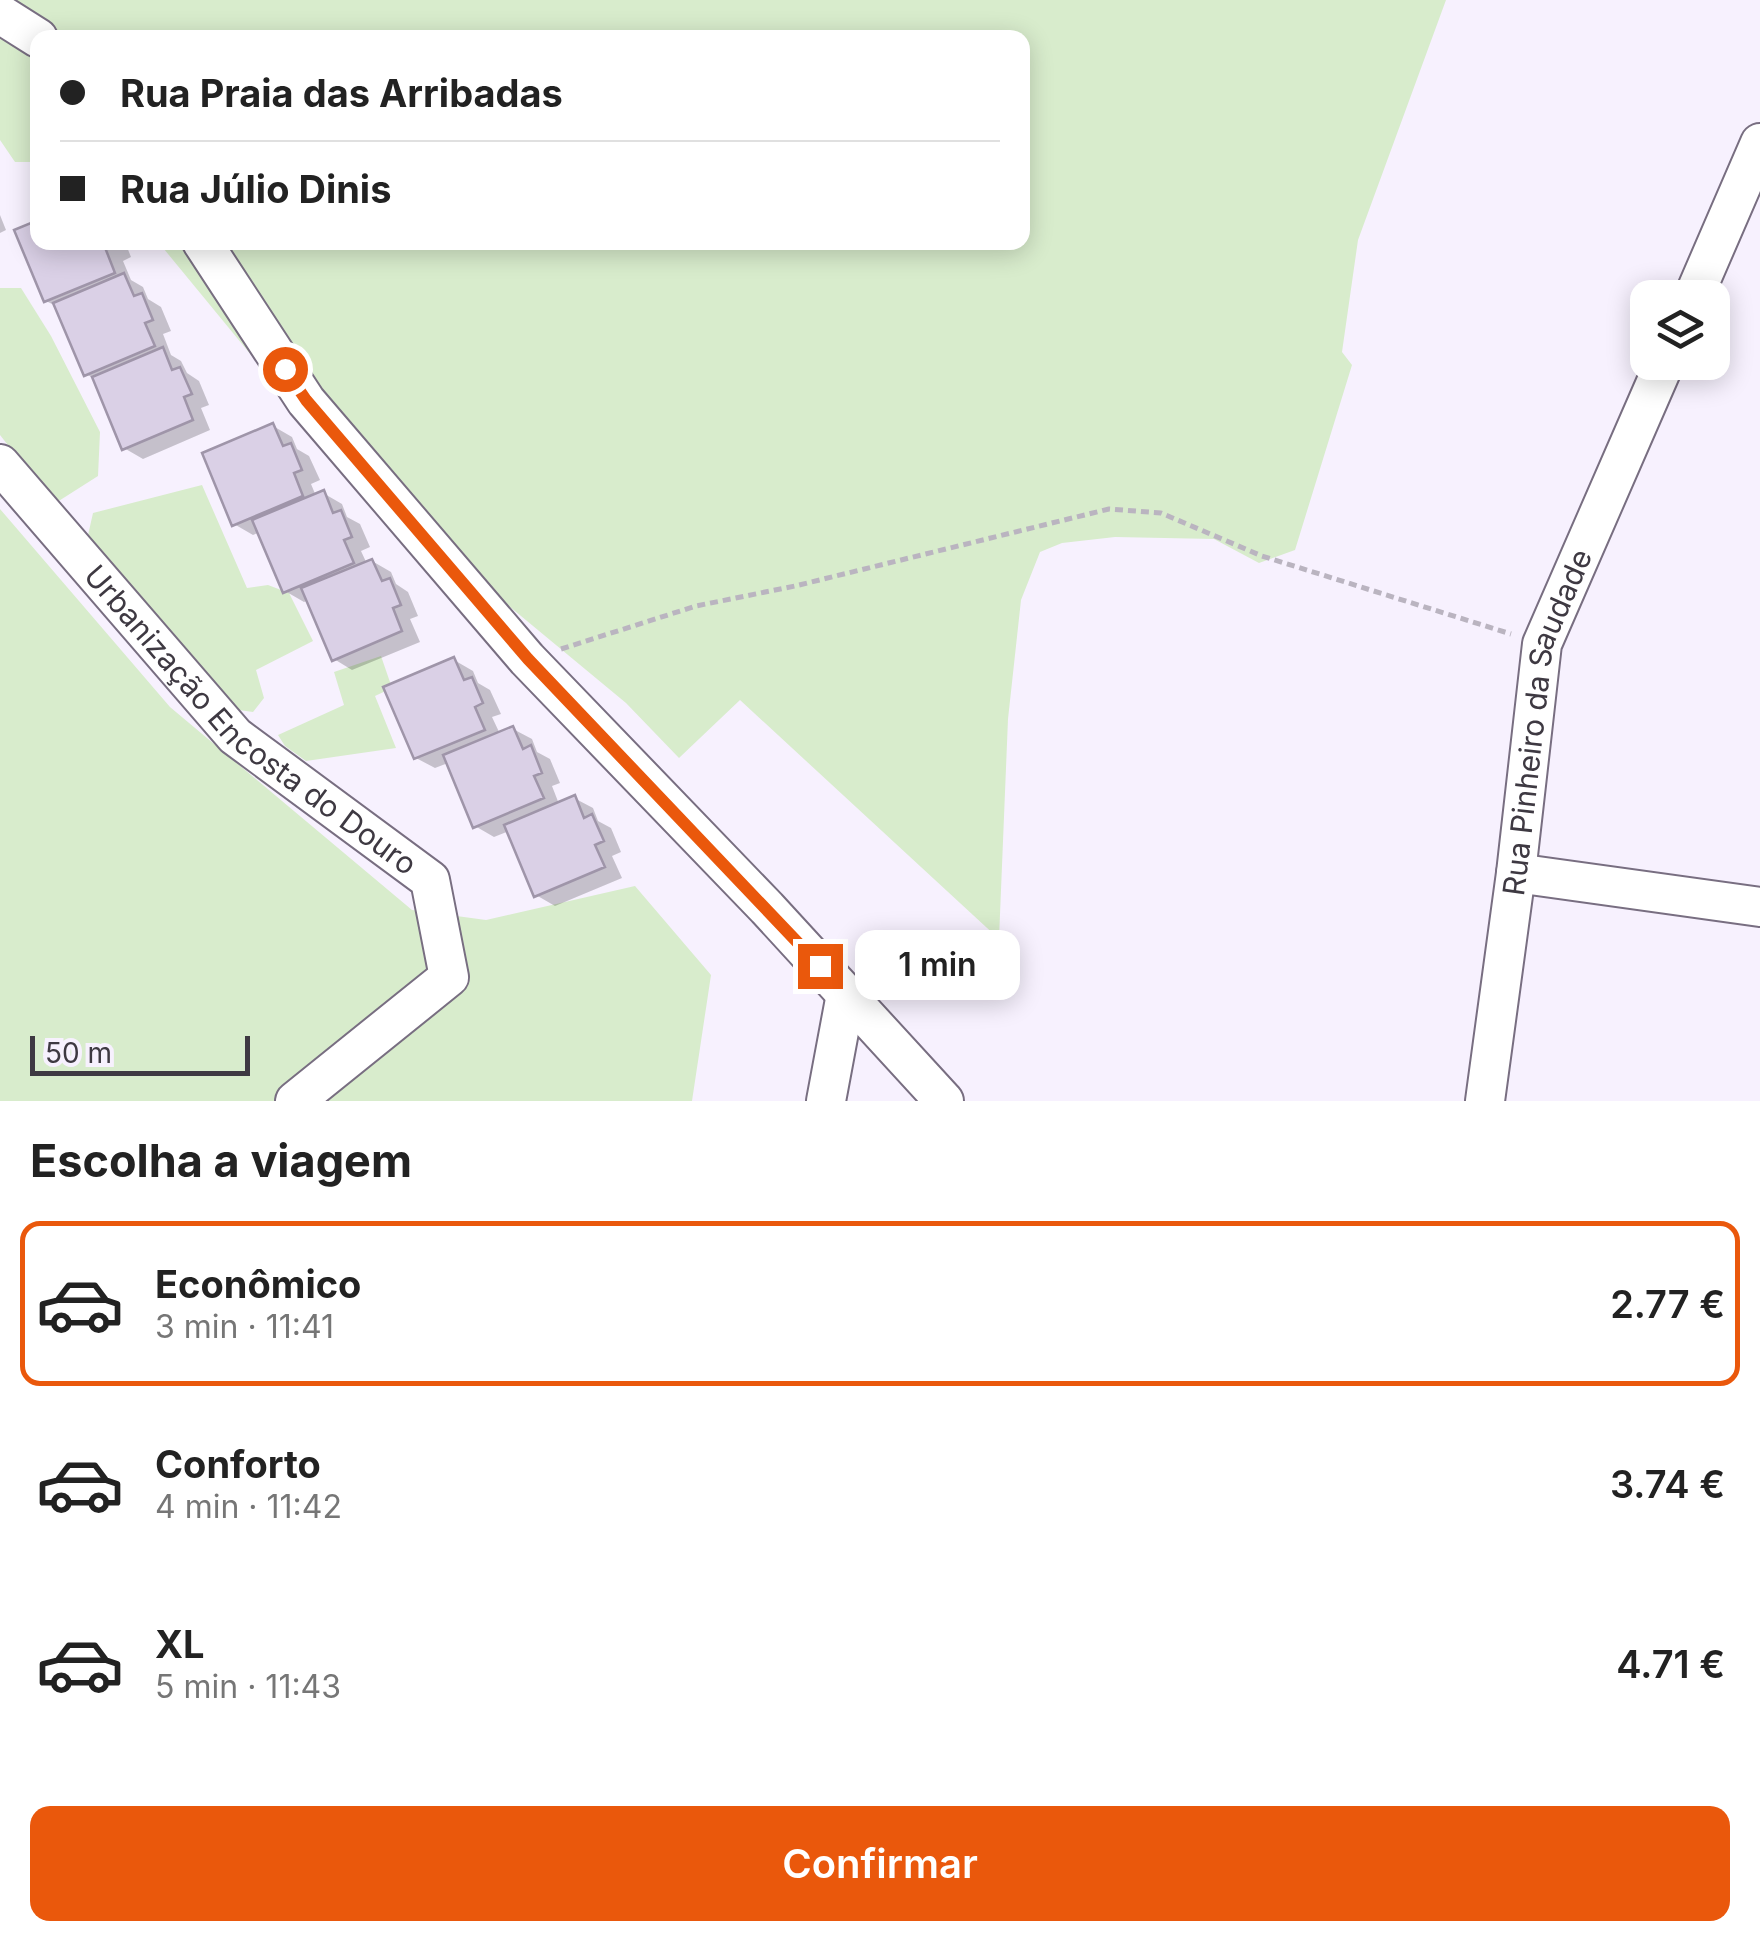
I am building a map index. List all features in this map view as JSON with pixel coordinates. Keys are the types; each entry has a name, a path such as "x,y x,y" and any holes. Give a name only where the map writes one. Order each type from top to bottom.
{"street":[{"path":"0,14 30,33"},
{"path":"1701,280 1760,143"},
{"path":"207,250 306,400 528,659 768,908 944,1101"},
{"name":"Rua Pinheiro da Saudade","path":"1485,1101 1542,644 1657,380"},
{"name":"Urbanização Encosta do Douro","path":"0,464 235,736 430,880 449,977 295,1101"},
{"path":"1516,872 1760,907"},
{"path":"826,1101 846,994"}],"path":[{"path":"528,659 696,606 796,586 1109,509 1161,513 1262,556 1542,644"}],"green space":[{"path":"0,0 1446,0 1358,240 1342,352 1352,365 1295,550 1259,563 1214,539 1115,537 1062,543 1040,552 1021,600 1008,719 999,939 740,700 679,758 626,703 348,473 165,250 1030,250 1030,30 30,30 30,162 15,162 0,140"},
{"path":"0,288 21,288 51,336 100,432 98,476 54,504 0,435"},
{"path":"202,485 247,588 268,585 289,593 313,641 256,670 264,698 253,712 239,710 86,544 93,513"},
{"path":"0,509 170,707 412,910 486,920 635,886 711,975 692,1101 0,1101"},
{"path":"381,656 392,688 375,696 396,748 306,761 285,746 278,735 344,705 334,672"}],"building":[{"path":"30,223 30,250 106,250 115,273 44,302 14,230"},
{"path":"124,273 134,296 142,293 153,320 145,323 155,346 84,376 53,303"},
{"path":"163,347 172,370 180,367 192,394 184,397 193,420 122,450 92,377"},
{"path":"273,423 283,446 291,443 302,470 294,473 303,496 232,526 202,453"},
{"path":"324,490 333,513 341,510 352,537 344,540 354,563 283,593 252,520"},
{"path":"372,559 382,581 390,578 401,605 393,608 402,631 332,661 301,588"},
{"path":"454,657 464,680 472,677 483,703 475,707 485,730 414,759 383,687"},
{"path":"513,726 523,749 531,745 542,773 534,776 544,798 473,828 443,755"},
{"path":"575,795 584,818 592,814 604,841 595,845 605,867 534,897 504,825"}],"route":[{"path":"285,369 306,400 528,659 820,966"}]}
